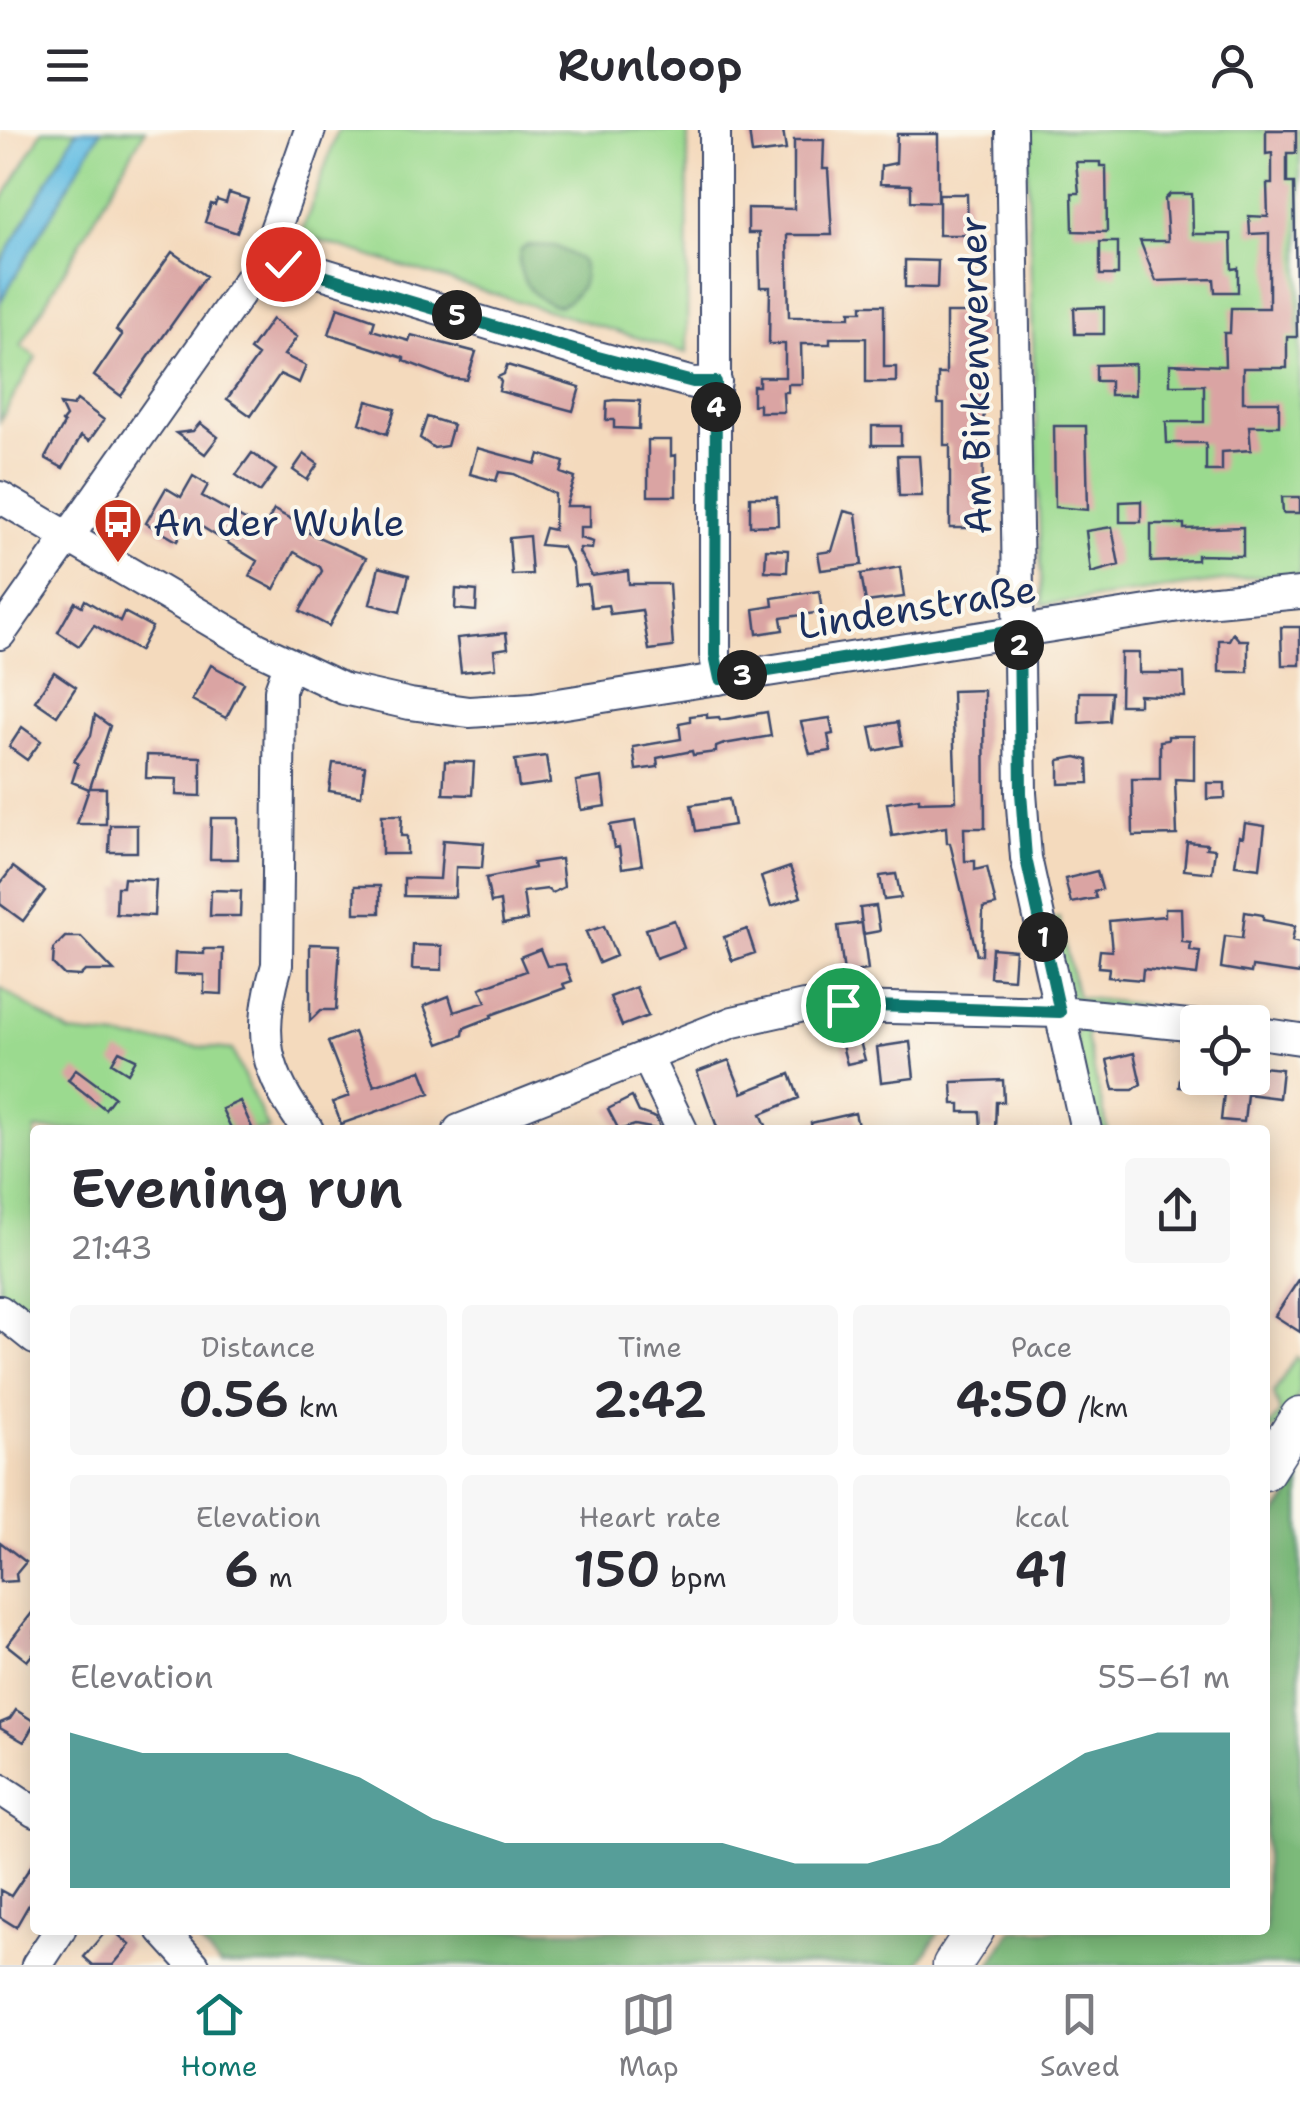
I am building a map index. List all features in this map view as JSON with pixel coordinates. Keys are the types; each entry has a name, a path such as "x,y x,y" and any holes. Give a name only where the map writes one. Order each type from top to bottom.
{"main road":[{"path":"952,1965 971,1935"}],"street":[{"path":"0,634 266,256 310,130"},
{"path":"715,130 715,655 720,679"},
{"name":"Am Birkenwerder","path":"1011,130 1021,793 1026,858 1085,1125"},
{"path":"266,256 594,356 693,382 716,382"},
{"name":"Lindenstraße","path":"0,497 289,665 344,689 469,712 533,708 1205,602 1300,593"},
{"path":"289,665 280,690 277,965 265,1004 264,1030 279,1084 305,1125"},
{"path":"472,1125 733,1022 804,1006 1060,1012 1180,1024"},
{"path":"1270,1035 1300,1039"},
{"path":"646,1057 680,1125"},
{"path":"0,1311 30,1335"},
{"path":"0,1789 30,1809"},
{"path":"38,1965 57,1935"},
{"path":"167,1935 194,1965"}],"green space":[{"path":"43,130 77,130 0,264 0,204"},
{"path":"101,130 145,130 21,346 36,357 0,421 0,302"},
{"path":"338,130 688,130 687,353 301,235"},
{"path":"1026,130 1300,130 1300,575 1252,577 1042,605"},
{"path":"528,245 555,246 581,260 583,281 566,302 559,306 549,303 527,285 520,259 521,249"},
{"path":"1059,918 1077,997 1144,1005 1143,1013 1072,1002 1047,921"},
{"path":"0,988 70,1033 232,1050 267,1125 30,1125 30,1330 0,1307"},
{"path":"1081,1026 1180,1034 1180,1040 1091,1031 1086,1037 1107,1125 1089,1125 1075,1035"},
{"path":"1296,1357 1300,1359 1300,1393 1281,1427 1270,1430 1280,1412 1274,1393"},
{"path":"1300,1480 1300,1965 990,1965 1009,1935 1270,1935 1270,1524"},
{"path":"193,1935 937,1935 918,1965 220,1965"}],"water":[{"path":"77,130 101,130 0,302 0,264"}],"building":[{"path":"749,130 783,130 786,150 752,154"},
{"path":"1266,130 1296,130 1296,153 1287,153 1287,183 1294,183 1297,337 1287,337 1287,368 1243,368 1243,402 1279,402 1279,426 1249,426 1251,450 1222,452 1222,471 1206,471 1206,443 1167,443 1166,422 1204,422 1204,385 1170,385 1170,364 1225,366 1224,333 1230,333 1231,308 1269,308 1269,233 1250,234 1249,216 1268,217 1267,184 1272,184 1272,153 1266,154"},
{"path":"897,134 938,134 938,202 911,201 911,185 880,184 881,166 896,163"},
{"path":"794,140 824,140 823,169 828,169 832,235 787,235 789,317 850,317 850,311 862,311 862,305 884,305 884,367 896,367 896,382 866,382 866,338 830,338 830,344 801,344 802,384 788,384 788,392 783,392 784,412 759,412 759,404 753,405 753,386 759,386 759,377 785,377 785,344 769,344 770,287 760,287 759,233 748,233 748,208 794,209"},
{"path":"1076,162 1100,162 1100,166 1106,166 1107,232 1073,231 1072,193 1079,193"},
{"path":"229,193 248,199 237,233 205,222 211,204 215,205 217,200 226,203"},
{"path":"939,194 967,194 968,235 939,235"},
{"path":"1170,194 1192,194 1193,234 1231,234 1232,269 1238,268 1238,292 1215,292 1214,279 1156,281 1140,241 1168,241 1165,199"},
{"path":"1100,242 1118,242 1118,275 1100,275"},
{"path":"172,252 206,276 121,396 94,376 122,335 116,330"},
{"path":"905,260 938,261 937,288 905,287"},
{"path":"338,307 375,320 372,330 409,341 411,335 476,352 467,380 449,378 404,358 329,334"},
{"path":"1104,307 1104,334 1075,334 1074,308"},
{"path":"946,313 982,313 982,350 973,350 974,385 984,385 982,528 950,528 950,445 944,445 944,404 938,404 938,374 946,374"},
{"path":"272,319 297,337 284,355 306,366 299,383 280,374 251,416 227,399 258,356 250,350"},
{"path":"1135,364 1135,395 1110,395 1110,381 1096,381 1096,365"},
{"path":"507,365 580,387 573,411 499,391 498,377"},
{"path":"77,400 104,420 89,441 81,436 63,468 45,458 66,417 60,404 73,406"},
{"path":"367,401 395,409 387,434 360,423"},
{"path":"607,401 640,401 639,429 614,428 614,420 606,420"},
{"path":"427,417 453,425 447,446 434,448 420,438"},
{"path":"200,423 218,437 205,454 176,433 193,431"},
{"path":"872,426 901,426 901,445 872,445"},
{"path":"1054,426 1086,426 1088,510 1055,507"},
{"path":"648,440 671,440 671,456 676,455 676,496 648,496"},
{"path":"477,448 536,464 539,454 564,462 561,473 575,478 566,506 590,506 590,527 580,527 580,538 593,542 592,549 580,548 579,552 592,576 628,571 629,584 669,584 673,647 649,650 642,610 610,614 608,605 591,607 588,584 575,585 573,566 563,547 540,545 545,528 554,530 555,494 514,474 499,472 496,481 470,474"},
{"path":"252,453 276,470 260,492 236,475"},
{"path":"304,454 318,464 307,480 293,470"},
{"path":"897,456 919,456 922,496 899,496"},
{"path":"193,476 208,485 202,496 263,530 274,510 311,530 309,533 366,558 329,626 300,611 322,571 294,552 274,589 249,576 257,561 189,519 177,541 146,523 166,488 181,497"},
{"path":"750,497 777,497 778,525 750,526"},
{"path":"1282,497 1300,497 1300,513 1283,513"},
{"path":"1141,501 1141,522 1120,522 1120,502"},
{"path":"844,511 856,514 862,565 821,570 818,553 832,551"},
{"path":"1151,524 1184,524 1184,529 1243,527 1243,556 1197,555 1197,560 1151,562"},
{"path":"1112,527 1119,565 1091,573 1086,531"},
{"path":"529,536 532,574 512,575 509,538"},
{"path":"766,549 788,550 787,572 765,571"},
{"path":"379,567 409,575 400,612 370,604"},
{"path":"900,567 904,597 866,602 861,574"},
{"path":"456,589 477,591 476,611 455,609"},
{"path":"819,591 822,612 781,618 783,630 757,634 754,609 773,606 772,598"},
{"path":"85,600 120,621 124,612 152,627 139,651 94,625 79,646 58,632 75,602 82,606"},
{"path":"1281,627 1300,627 1300,665 1282,665"},
{"path":"506,633 508,648 494,650 496,668 461,672 457,638"},
{"path":"1233,633 1239,640 1248,640 1248,672 1219,672 1219,640 1229,640"},
{"path":"1121,653 1139,653 1139,673 1184,673 1185,697 1139,695 1139,705 1120,705"},
{"path":"211,665 244,683 226,718 192,700"},
{"path":"54,672 76,687 57,716 35,701"},
{"path":"984,690 985,828 964,828 965,861 975,861 975,870 987,867 996,905 983,908 982,955 977,955 946,827 892,836 887,803 919,798 919,802 956,801 952,691"},
{"path":"1079,692 1111,692 1109,721 1079,723"},
{"path":"767,712 771,736 724,744 716,747 716,752 693,755 692,751 657,758 658,767 636,770 633,747 681,739 679,723 690,721 690,716 707,714 707,718 720,720"},
{"path":"95,715 110,726 90,788 106,788 106,824 77,824 89,789 72,782 78,764 74,761 91,736"},
{"path":"830,718 831,751 810,754 801,722"},
{"path":"898,722 902,745 875,751 870,727"},
{"path":"22,727 41,741 27,760 9,747"},
{"path":"1168,736 1194,736 1194,780 1175,779 1177,835 1133,836 1132,779 1160,779 1160,741 1168,740"},
{"path":"147,755 201,757 201,796 176,795 177,779 146,778"},
{"path":"546,756 550,783 519,787 515,760"},
{"path":"1059,760 1088,760 1089,783 1059,784"},
{"path":"445,761 474,762 472,795 443,794"},
{"path":"333,763 365,766 361,796 329,791"},
{"path":"602,777 606,806 581,810 576,781"},
{"path":"1207,783 1225,783 1225,798 1207,799"},
{"path":"729,799 734,825 696,831 691,805"},
{"path":"382,815 402,815 401,836 407,836 407,854 382,854"},
{"path":"211,818 238,818 238,859 210,859"},
{"path":"635,821 642,865 622,868 610,825"},
{"path":"1245,823 1265,826 1260,868 1235,865"},
{"path":"110,825 137,825 137,852 109,852"},
{"path":"443,840 484,843 482,868 456,867 455,897 404,896 404,878 440,879"},
{"path":"1187,842 1215,849 1212,873 1184,870"},
{"path":"561,859 564,887 552,893 547,889 523,892 527,920 503,924 500,901 491,903 486,878"},
{"path":"13,867 45,891 23,921 0,904 0,884"},
{"path":"790,867 801,897 771,907 761,877"},
{"path":"1097,871 1102,889 1094,891 1096,898 1071,903 1065,879"},
{"path":"896,874 901,898 884,900 880,876"},
{"path":"124,878 156,880 154,916 116,914 117,887 123,887"},
{"path":"355,886 380,886 380,913 355,913"},
{"path":"211,890 241,891 240,916 210,916"},
{"path":"876,906 880,931 863,934 860,908"},
{"path":"1165,908 1181,908 1182,942 1191,943 1190,951 1200,952 1197,975 1143,969 1142,980 1108,977 1109,968 1098,967 1100,950 1112,951 1109,921 1165,916"},
{"path":"1245,912 1295,926 1292,941 1300,943 1300,974 1252,967 1251,973 1221,968 1225,936 1242,938"},
{"path":"674,920 684,948 656,958 646,929"},
{"path":"862,923 868,970 844,973 838,926"},
{"path":"604,926 616,956 599,963 586,932"},
{"path":"747,929 755,953 732,961 724,937"},
{"path":"65,937 81,937 114,971 64,975 53,964 54,948"},
{"path":"310,944 340,945 336,1010 321,1010 310,1021"},
{"path":"413,945 442,946 442,970 412,969"},
{"path":"992,948 1015,950 1013,979 990,977"},
{"path":"204,949 223,949 222,994 204,993 204,975 174,974 175,953 204,954"},
{"path":"540,949 547,966 565,964 572,981 563,984 565,988 491,1015 464,1028 463,1035 439,1044 424,1006 449,996 454,1012 486,1002 480,988 526,971 520,957"},
{"path":"636,987 648,1016 622,1026 610,997"},
{"path":"354,1032 374,1086 421,1070 430,1093 341,1124 333,1102 349,1096 328,1042"},
{"path":"858,1034 865,1060 847,1064 840,1038"},
{"path":"910,1042 914,1078 881,1082 877,1047"},
{"path":"119,1051 136,1059 128,1073 112,1063"},
{"path":"1134,1053 1141,1084 1133,1090 1114,1090 1107,1060"},
{"path":"729,1060 742,1093 790,1074 799,1098 761,1114 766,1125 716,1125 697,1072"},
{"path":"1270,1068 1282,1069 1279,1098 1255,1095 1270,1095"},
{"path":"76,1069 114,1097 105,1109 68,1080"},
{"path":"1003,1080 1004,1102 996,1102 995,1125 981,1125 980,1112 960,1112 960,1104 953,1104 952,1082"},
{"path":"1224,1095 1247,1095 1244,1122 1221,1120"},
{"path":"632,1097 639,1112 656,1118 659,1125 616,1125 608,1109"},
{"path":"240,1101 251,1125 230,1125 222,1109"},
{"path":"855,1113 858,1125 811,1125"},
{"path":"1300,1278 1300,1332 1275,1316"},
{"path":"0,1542 26,1562 16,1574 17,1581 0,1582"},
{"path":"30,1615 30,1657 27,1661 7,1645"},
{"path":"16,1710 30,1719 30,1731 24,1742 0,1728 0,1723 10,1719"},
{"path":"30,1868 30,1903 16,1927 0,1917 0,1890 11,1896"},
{"path":"103,1935 119,1935 130,1945 113,1965 93,1965 84,1957"}],"place":[{"name":"An der Wuhle","path":"118,564"}],"route":[{"path":"283,264 594,356 693,382 716,382 715,655 720,679 1019,630 1021,793 1026,858 1060,1012 843,1005"}]}
